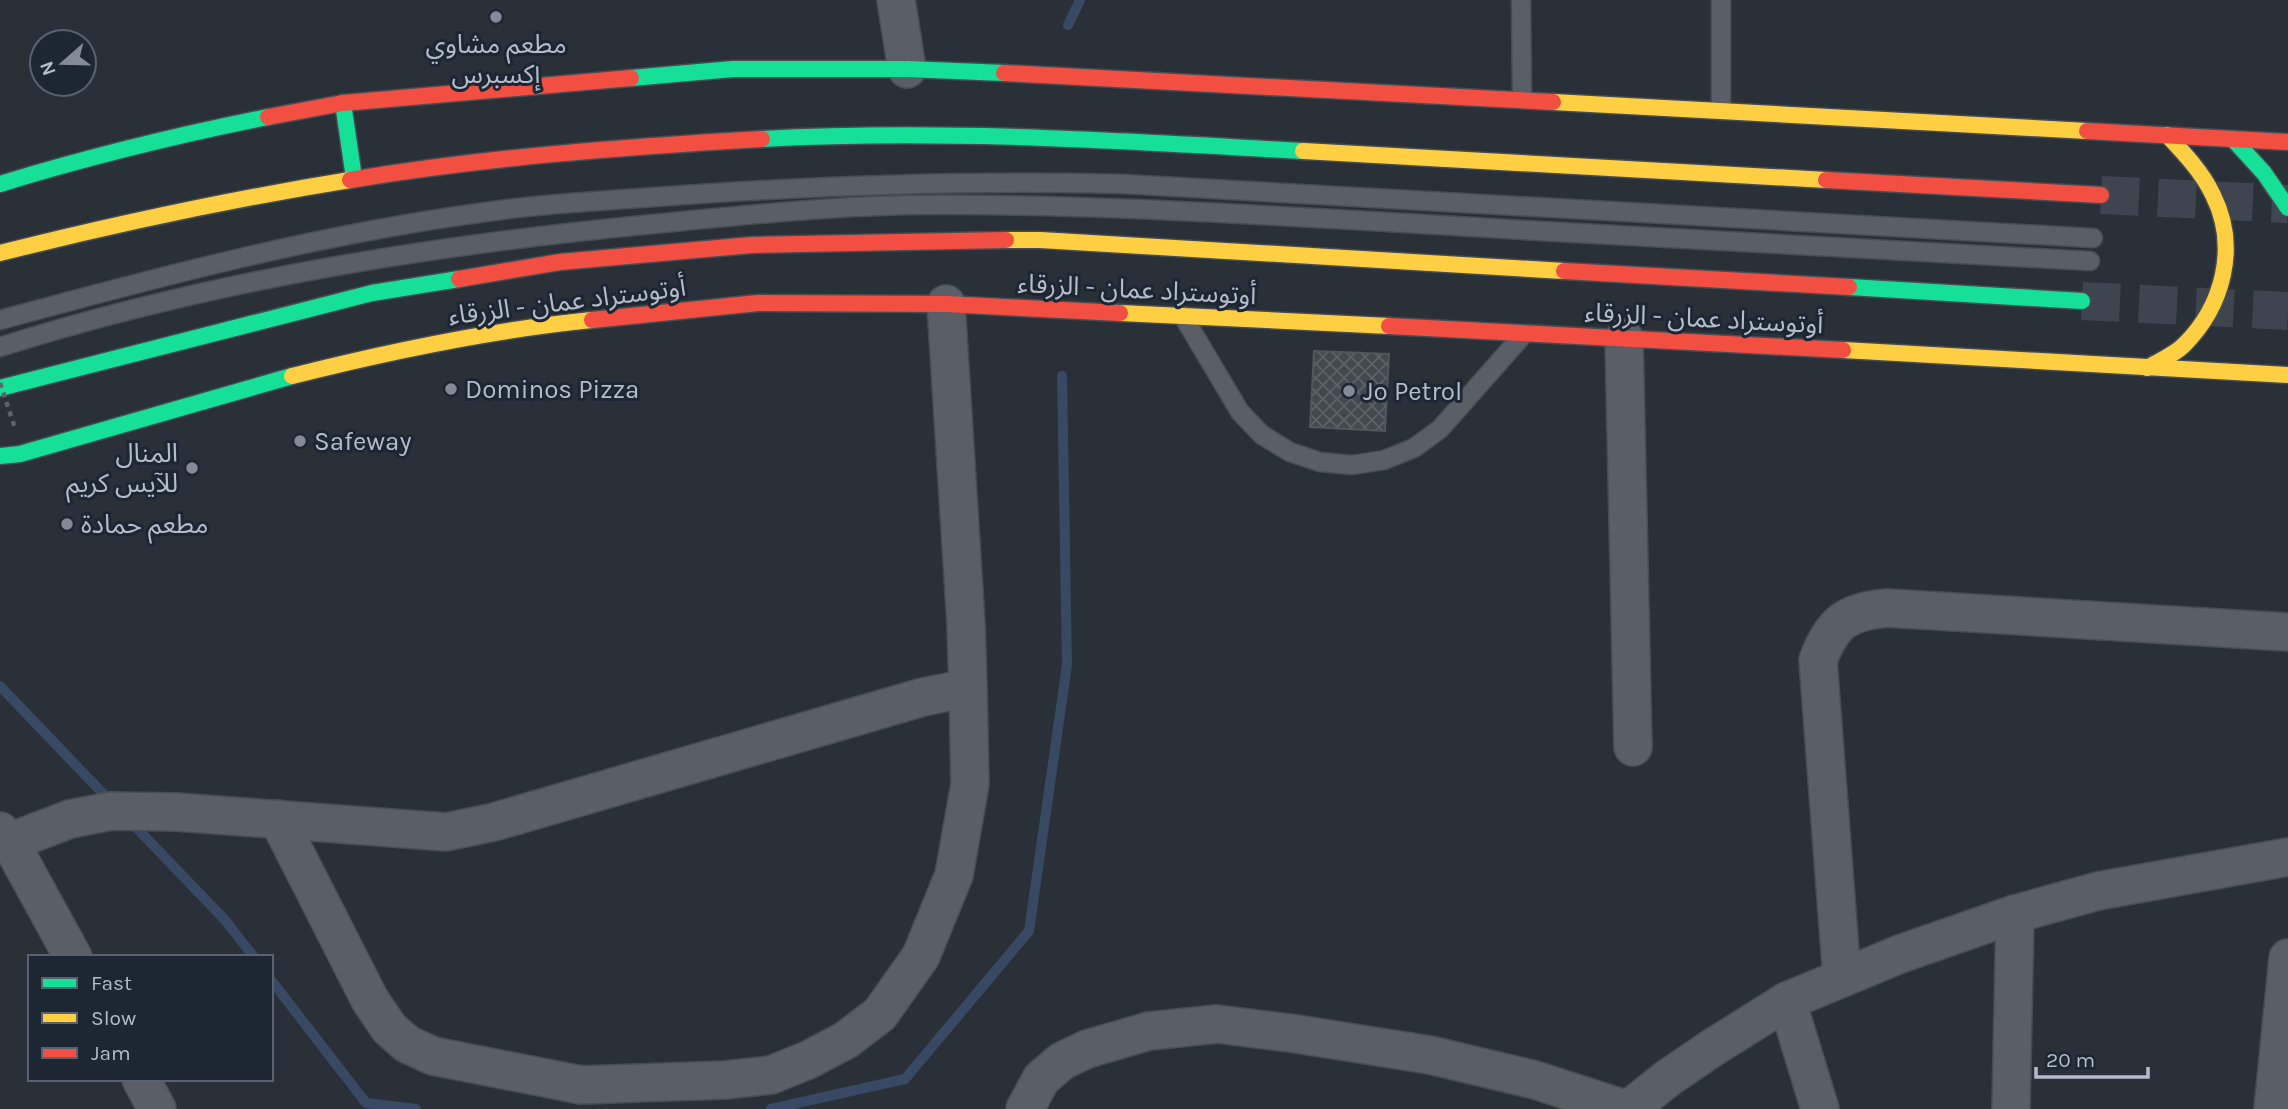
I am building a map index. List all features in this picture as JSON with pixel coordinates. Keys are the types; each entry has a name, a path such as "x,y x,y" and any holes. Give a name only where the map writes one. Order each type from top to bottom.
{"highway":[{"path":"0,184 66,164 203,130 343,103 733,69 907,69 2288,142"},
{"path":"343,103 354,178"},
{"path":"0,253 219,201 354,178 542,154 740,140 918,133 1041,136 2101,195"},
{"path":"2147,368 2182,347 2209,315 2224,277 2225,235 2214,196 2191,162 2167,135"},
{"path":"2233,139 2264,173 2288,208"},
{"name":"أوتوستراد عمان - الزرقاء","path":"0,386 372,299 560,262 752,245 1014,240 1213,249 2082,301"},
{"name":"أوتوستراد عمان - الزرقاء","path":"0,456 20,454 380,348 570,322 758,303 946,304 2288,375"}],"street":[{"path":"899,2 907,69"},
{"path":"278,819 370,1000 389,1028 407,1044 433,1056 581,1085 725,1080 771,1075 808,1060 846,1040 880,1014 921,956 954,876 970,784 966,624 946,304"},
{"path":"1624,338 1633,747"},
{"path":"1842,978 1818,683 1818,660 1827,637 1842,621 1862,610 1886,608 2288,632"},
{"path":"72,955 5,837 70,818 111,811 176,811 446,832 470,828 923,697 968,688"},
{"path":"1025,1109 1041,1079 1062,1061 1087,1049 1149,1031 1217,1024 1290,1032 1430,1055 1535,1080 1627,1109 1712,1048 1787,1000 1900,954 2015,914 2098,891 2288,857"},
{"path":"2011,1109 2015,914"},
{"path":"2273,1109 2288,958"},
{"path":"1787,1000 1820,1109"},
{"path":"142,1081 157,1109"}],"lane":[{"path":"1521,0 1522,100"},
{"path":"1721,0 1721,110"},
{"path":"0,320 153,278 289,248 480,213 806,186 1020,181 1123,184 2093,238"},
{"path":"0,347 146,306 381,258 602,229 804,210 906,205 1130,207 2090,261"},
{"path":"1183,316 1240,412 1262,435 1290,452 1310,459 1352,464 1384,460 1414,448 1440,429 1525,333"}],"path":[{"path":"0,386 15,428"}],"building":[{"name":"Jo Petrol","path":"1314,351 1389,354 1385,431 1310,427"}],"waterway":[{"path":"1068,25 1080,0"},
{"path":"771,1109 905,1079 1029,931 1067,665 1062,376"},
{"path":"0,686 112,803"},
{"path":"128,819 225,920 252,955"},
{"path":"273,983 366,1103 416,1109"}],"tunnel":[{"path":"2101,195 2288,204"},
{"path":"2082,301 2288,311"}],"traffic: fast":[{"path":"631,78 733,69 907,69 1004,73"},
{"path":"343,103 354,178"},
{"path":"0,184 133,147 268,117"},
{"path":"762,139 965,136 1303,151"},
{"path":"2233,139 2264,173 2288,208"},
{"path":"0,388 372,293 459,279"},
{"path":"1849,287 2082,301"},
{"path":"0,456 20,454 292,376"}],"traffic: slow":[{"path":"1553,102 2087,131"},
{"path":"2147,368 2180,349 2198,329 2217,294 2226,255 2221,215 2213,195 2198,171 2167,135"},
{"path":"1303,151 1826,180"},
{"path":"0,253 174,213 350,180"},
{"path":"1006,240 1564,271"},
{"path":"1120,313 1389,326"},
{"path":"292,376 441,342 592,320"},
{"path":"1843,350 2288,375"}],"traffic: jam":[{"path":"1004,73 1553,102"},
{"path":"268,117 343,103 631,78"},
{"path":"2087,131 2288,142"},
{"path":"350,180 556,154 762,139"},
{"path":"1826,180 2101,195"},
{"path":"459,279 560,262 752,245 1006,240"},
{"path":"1564,271 1849,287"},
{"path":"592,320 758,303 946,304 1120,313"},
{"path":"1389,326 1843,350"}],"place":[{"name":"مطعم مشاوي إكسبرس","path":"496,17"},
{"name":"Dominos Pizza","path":"451,389"},
{"name":"Jo Petrol","path":"1349,391"},
{"name":"Safeway","path":"300,441"},
{"name":"المنال للآيس كريم","path":"192,468"},
{"name":"مطعم حمادة","path":"67,524"}]}
